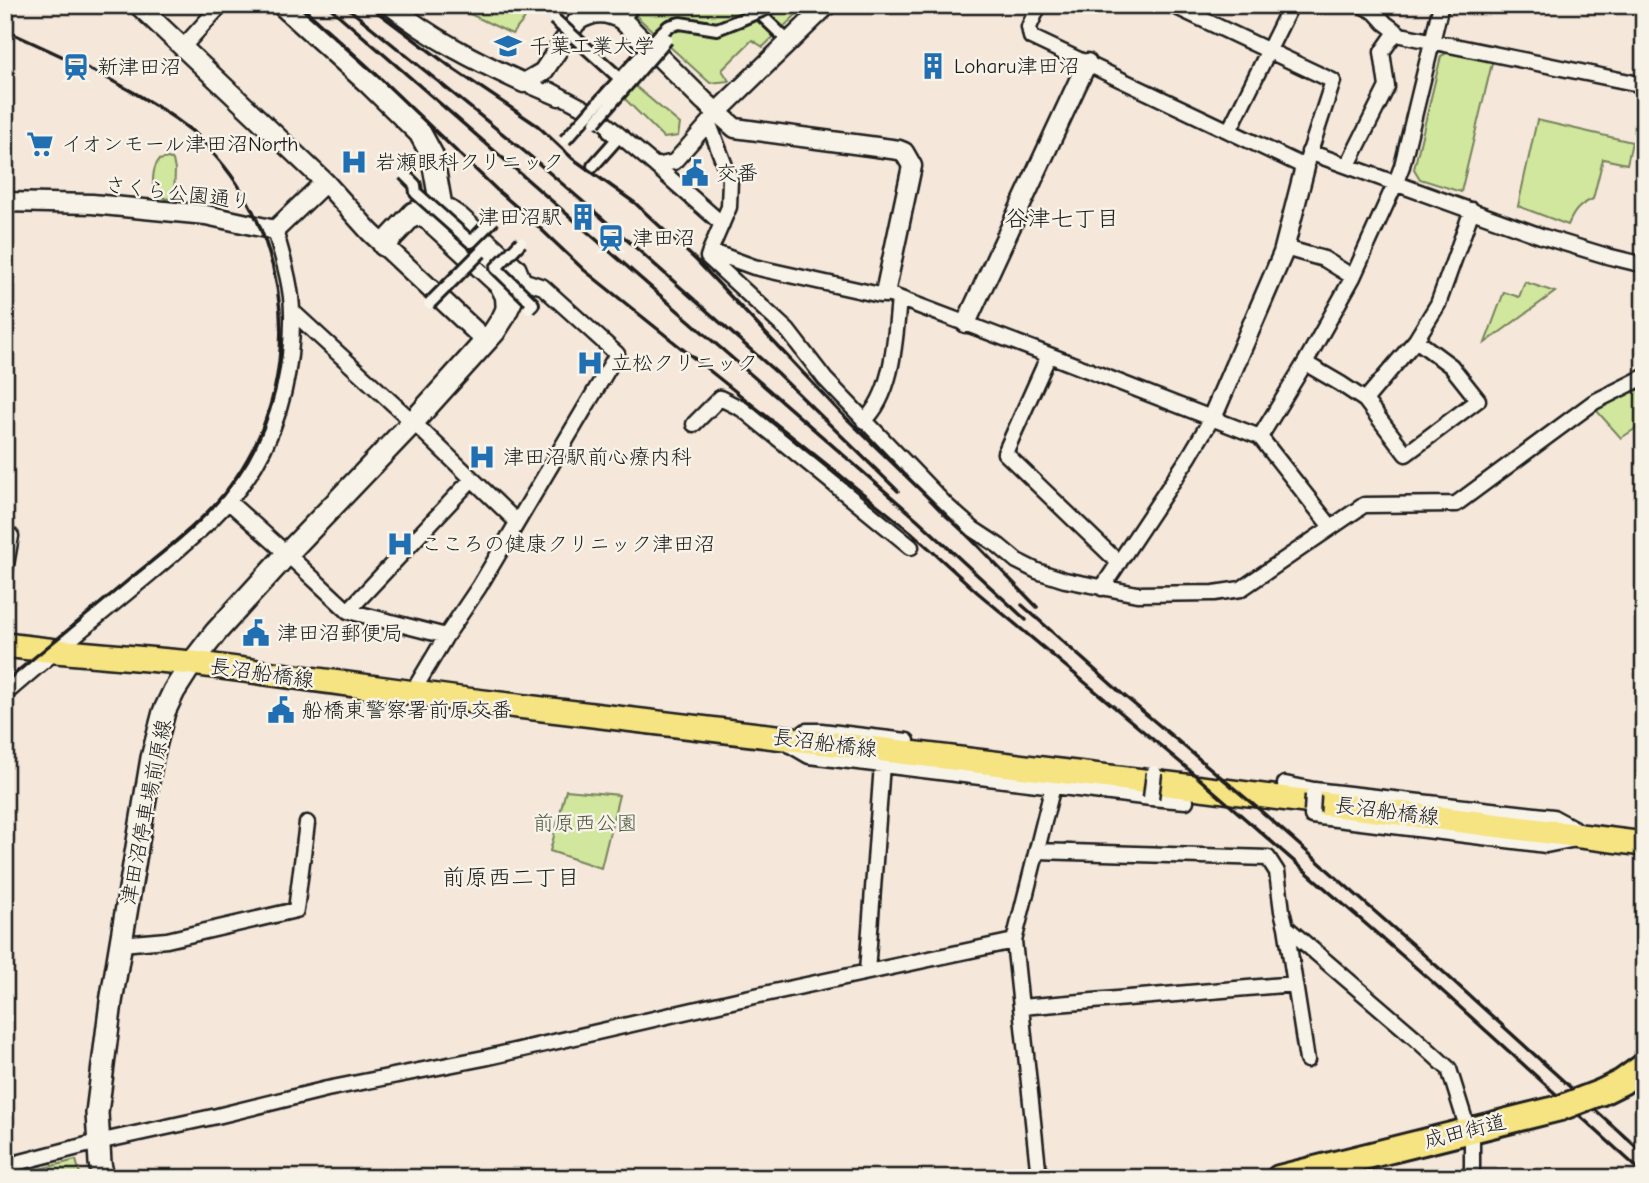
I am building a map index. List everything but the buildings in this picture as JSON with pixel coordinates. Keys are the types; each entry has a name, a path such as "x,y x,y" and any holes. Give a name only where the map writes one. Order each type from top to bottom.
{"highway":[{"name":"成田街道","path":"1279,1178 1560,1108 1602,1092 1643,1070"}],"main road":[{"path":"283,5 420,133 432,155 441,206"},
{"path":"384,245 407,219 422,209 441,206 460,219 510,264 519,279"},
{"name":"津田沼停車場前原線","path":"103,1178 97,1113 111,1002 150,768 164,712 192,663 216,632 486,341 503,318 519,279"},
{"name":"長沼船橋線","path":"5,645 192,663 412,693 1644,844"}],"street":[{"path":"138,5 325,182 370,232 486,341"},
{"path":"183,47 221,5"},
{"path":"390,5 407,19 477,61 593,113 722,224"},
{"path":"574,5 573,12 559,25 543,72 543,81 550,90 576,105"},
{"path":"559,25 588,11 589,5"},
{"path":"609,5 628,14 713,118 730,179 729,206 708,257 788,331 825,379 948,507 1017,561 1037,571 1065,580 1137,594 1177,595 1241,589 1364,505 1456,504 1594,402 1644,377"},
{"path":"756,5 758,12 782,35"},
{"path":"565,140 591,119 670,26 680,23 718,29 776,5"},
{"path":"656,166 674,162 713,118 827,5"},
{"path":"1039,5 1029,27 1031,37 1229,131 1307,159 1348,165 1575,247 1644,265"},
{"path":"1102,588 1212,418 1285,248 1307,159 1333,81 1172,5"},
{"path":"1229,131 1291,5"},
{"path":"1361,5 1375,12 1401,35 1644,85"},
{"path":"1260,437 1353,276 1396,182 1441,5"},
{"path":"559,25 591,16 628,14"},
{"path":"559,25 623,82"},
{"path":"1348,165 1387,87 1382,52 1396,32"},
{"path":"966,323 1087,63"},
{"path":"524,83 543,72"},
{"path":"713,118 735,128 899,150 904,152 912,166 892,296 894,350 883,392 874,412 864,421"},
{"path":"591,119 617,139 593,166"},
{"path":"404,174 415,185 416,193 471,242 533,304 528,308"},
{"name":"さくら公園通り","path":"5,202 92,204 206,215 275,230 325,182"},
{"path":"1364,400 1416,340 1438,304 1472,211"},
{"path":"407,219 427,222 498,286 503,297 503,318"},
{"path":"471,242 494,219"},
{"path":"5,694 175,552 229,502 255,465 270,436 288,375 292,311 275,230"},
{"path":"496,268 521,242"},
{"path":"1285,248 1324,259 1353,276"},
{"path":"710,251 754,267 880,296 892,296 1260,437 1331,527"},
{"path":"428,305 481,252"},
{"path":"412,693 617,354 543,287 519,279"},
{"path":"292,311 517,522"},
{"path":"1305,363 1364,400 1406,454 1478,400 1451,366 1416,340"},
{"path":"1049,355 1005,453 1119,563"},
{"path":"694,424 720,398 742,409 911,547"},
{"path":"348,611 471,479"},
{"path":"229,502 348,611 446,636"},
{"path":"5,571 11,536"},
{"path":"778,738 805,731 821,731 1154,773 1151,798"},
{"path":"778,738 809,756 1185,800"},
{"path":"867,972 882,764"},
{"path":"1285,784 1313,792 1553,817 1590,837"},
{"path":"1039,1178 1014,941 1053,786"},
{"path":"1313,792 1312,816 1546,845 1590,837"},
{"path":"121,944 167,940 296,910 307,823"},
{"path":"1037,851 1268,858 1278,872 1307,1060"},
{"path":"1286,927 1449,1069 1470,1129 1472,1178"},
{"path":"5,1166 327,1089 484,1058 741,999 1014,941"},
{"path":"1021,1007 1295,984"}],"green space":[{"path":"451,5 532,5 512,34"},
{"path":"624,5 806,5 763,47 752,40 722,70 729,81 710,83"},
{"path":"1452,50 1493,59 1461,192 1420,179 1414,169 1441,56"},
{"path":"634,85 680,124 678,136 664,138 623,97"},
{"path":"1537,120 1632,142 1627,164 1603,159 1593,199 1578,209 1568,225 1518,206"},
{"path":"159,160 173,160 175,170 174,197 166,199 153,191 153,179"},
{"path":"1525,282 1555,292 1485,343 1504,292 1519,297"},
{"path":"1643,384 1644,423 1621,438 1596,410"},
{"name":"前原西公園","path":"566,790 619,795 601,868 550,851"},
{"path":"76,1160 81,1178 21,1178 20,1174"}],"railway":[{"path":"298,5 584,270 911,532 977,592 1187,768 1429,979 1644,1174"},
{"path":"327,5 918,520 1026,620"},
{"path":"344,5 530,156 617,231 777,373 898,491"},
{"path":"368,5 455,70 538,126 572,158 635,203 697,261 841,413 1037,607"},
{"path":"5,30 125,88 171,115 202,140 236,183 257,220 270,255 278,291 281,327 279,362 261,431 244,464 223,495 180,538 5,681"},
{"path":"1022,605 1439,968 1644,1154"}],"place":[{"name":"千葉工業大学","path":"508,46"},
{"name":"Loharu津田沼","path":"933,66"},
{"name":"新津田沼","path":"76,67"},
{"name":"イオンモール津田沼North","path":"40,144"},
{"name":"岩瀬眼科クリニック","path":"354,162"},
{"name":"交番","path":"695,173"},
{"name":"津田沼駅","path":"583,217"},
{"name":"津田沼","path":"611,238"},
{"name":"立松クリニック","path":"590,363"},
{"name":"津田沼駅前心療内科","path":"482,457"},
{"name":"こころの健康クリニック津田沼","path":"400,544"},
{"name":"津田沼郵便局","path":"256,633"},
{"name":"船橋東警察署前原交番","path":"281,710"}],"district":[{"name":"谷津七丁目","path":"1062,218"},
{"name":"前原西二丁目","path":"511,877"}]}
